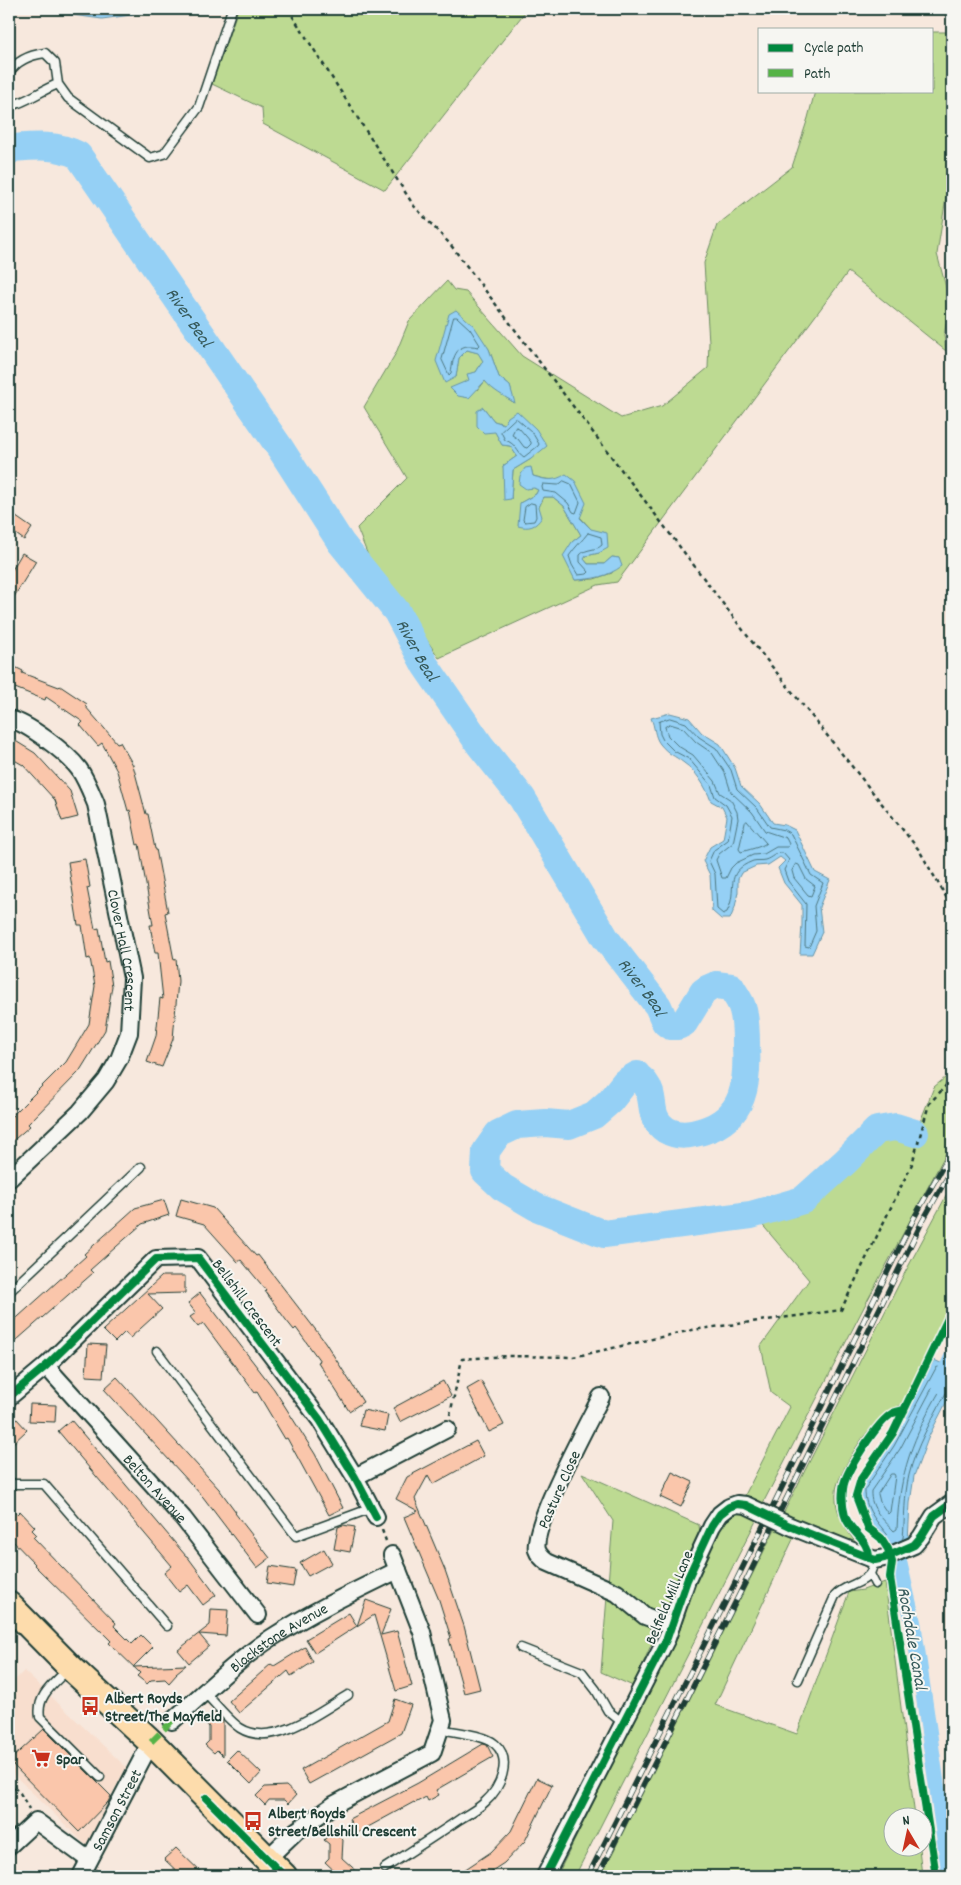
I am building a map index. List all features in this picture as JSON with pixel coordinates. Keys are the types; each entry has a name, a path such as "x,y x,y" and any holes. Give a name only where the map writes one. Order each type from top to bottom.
{"main road":[{"path":"9,1605 70,1667 151,1742 284,1876"}],"street":[{"name":"Clover Hall Crescent","path":"9,719 18,721 45,738 78,767 89,786 96,804 132,978 128,1032 119,1059 106,1081 80,1112 9,1180"},
{"name":"Bellshill Crescent","path":"9,1398 46,1366 156,1259 198,1258 320,1420 374,1512"},
{"name":"Belton Avenue","path":"46,1366 184,1518 258,1615"},
{"name":"Pasture Close","path":"600,1397 559,1481 538,1530 537,1549 540,1556 547,1562 617,1593 645,1616 671,1626"},
{"path":"355,1477 447,1429"},
{"path":"876,1564 914,1545 934,1516 952,1503"},
{"name":"Belfield Mill Lane","path":"545,1876 658,1656 687,1580 712,1526 720,1514 737,1504 746,1505 876,1564"},
{"path":"266,1858 296,1831 335,1804 432,1753 443,1720 422,1632 392,1555"},
{"name":"Blackstone Avenue","path":"172,1722 271,1638 348,1595 398,1570"},
{"name":"Samson Street","path":"81,1876 151,1742"},
{"path":"9,1846 36,1821 89,1860"}],"lane":[{"path":"9,73 13,67 30,54 45,53 55,63 58,84 68,98 150,158 164,154 199,107 232,9"},
{"path":"9,106 23,103 43,89 58,84"},
{"path":"9,1292 141,1167"},
{"path":"157,1352 296,1536 374,1512"},
{"path":"9,1481 13,1484 44,1484 167,1626"},
{"path":"874,1584 876,1564"},
{"path":"798,1680 835,1596 839,1591 860,1582 876,1564"},
{"path":"521,1648 582,1672 596,1690 608,1711 623,1723"},
{"path":"70,1667 43,1695 38,1706 40,1717 100,1778"},
{"path":"205,1693 240,1728 258,1734 292,1728 348,1695"},
{"path":"385,1868 485,1802 499,1785 503,1774 503,1763 496,1744 487,1739 440,1729"}],"path":[{"path":"288,9 414,206 450,244 749,638 919,850 952,907"},
{"path":"447,1429 462,1359 508,1356 573,1358 692,1330 841,1310 912,1164 929,1104 952,1079"},
{"path":"374,1512 392,1555"},
{"path":"9,1781 20,1794 36,1821"}],"shaded area":[{"path":"24,1671 126,1767 86,1845 9,1770 9,1686"}],"green space":[{"path":"238,9 407,9 420,11 525,12 385,190 263,124 262,108 212,84"},
{"path":"934,32 952,32 952,160 937,254 947,291 948,315 944,335 946,351 848,272 617,582 598,585 439,658 416,624 375,573 357,528 407,478 364,407 396,353 409,321 447,281 454,290 466,292 522,356 621,418 662,406 708,368 709,342 704,263 717,225 792,167 815,92 934,92","holes":["456,310 489,349 499,377 510,386 514,403 485,381 478,390 476,372 483,361 479,353 467,350 459,357 456,377","483,407 494,421 504,424 508,417 531,459 513,470 511,499 503,466 517,456 510,446 502,445","531,468 533,476 557,480 580,517 591,529 599,553 586,556 584,559 588,564 604,564 612,557 619,558 612,573 594,579 575,580 572,542 581,535 564,506 553,497 544,497 539,507 520,503 536,494 538,490 534,488"]},
{"path":"952,1072 952,1142 762,1505 744,1497 790,1407 771,1393 761,1346 809,1280 760,1222 796,1216 819,1202 854,1168 879,1137 888,1132 899,1133 913,1139 934,1087"},
{"path":"952,1185 952,1301 902,1404 876,1423 862,1439 845,1467 837,1486 836,1500 839,1515 846,1529 860,1548 782,1516 901,1280"},
{"path":"582,1473 699,1525 700,1534 633,1686 601,1672 613,1521"},
{"path":"744,1513 758,1517 575,1876 557,1876 618,1752 724,1520 735,1514"},
{"path":"777,1525 795,1535 715,1705 797,1734 849,1592 863,1590 885,1582 914,1808 884,1808 884,1858 920,1858 922,1876 601,1876"}],"water":[{"path":"28,9 140,9 131,15 102,19"},
{"path":"456,310 474,326 489,349 499,377 510,386 515,403 495,391 485,381 469,398 458,396 450,388 469,380 467,374 476,372 483,361 478,353 467,350 459,358 456,377 445,383 436,361 449,314"},
{"path":"483,407 494,421 504,424 508,417 517,411 536,429 547,446 513,470 511,499 504,500 503,466 517,456 510,446 502,445 495,432 484,433 477,426 477,411"},
{"path":"531,467 533,476 550,480 566,474 575,481 586,503 580,518 591,529 607,533 608,548 599,553 586,556 584,559 588,564 604,564 612,557 619,558 622,566 600,577 575,580 563,556 572,542 581,535 564,506 553,497 543,497 539,507 542,517 535,525 529,527 518,526 520,503 536,494 538,490 534,488 526,489 519,484 520,476 525,468"},
{"path":"670,713 689,718 702,733 720,744 735,768 741,786 760,804 773,823 785,825 795,830 815,872 830,880 819,907 822,932 812,954 800,954 802,905 784,883 778,868 785,861 780,857 768,865 756,866 741,873 738,879 735,907 730,919 721,919 712,911 710,875 703,861 710,847 723,839 727,817 722,807 711,801 693,770 666,750 658,741 651,718"},
{"path":"934,1360 952,1368 952,1391 929,1436 914,1476 910,1503 908,1542 890,1549 883,1536 874,1528 862,1509 859,1499 860,1488 890,1443"}],"building":[{"path":"9,512 32,528 24,540 9,529"},
{"path":"22,553 36,561 9,605 9,575"},
{"path":"9,664 23,671 22,673 60,686 87,704 85,706 117,743 120,742 133,765 146,814 148,814 156,849 168,912 165,913 174,960 176,959 178,981 173,1039 162,1067 147,1062 156,1036 160,998 163,999 158,953 155,953 150,925 153,925 139,844 137,845 130,810 128,811 117,771 102,743 98,746 80,725 83,722 46,697 45,700 15,688 9,700"},
{"path":"9,737 35,753 70,791 78,817 62,821 55,800 23,765 9,757"},
{"path":"85,859 90,887 87,888 95,929 99,928 105,962 108,961 112,986 105,1030 79,1072 28,1124 30,1126 9,1144 9,1119 66,1062 89,1024 95,986 90,958 87,959 82,925 78,925 68,862"},
{"path":"181,1199 213,1208 256,1256 258,1255 325,1342 363,1402 349,1411 318,1362 320,1361 296,1328 294,1330 286,1320 266,1290 241,1260 238,1262 204,1224 176,1216"},
{"path":"164,1200 169,1215 142,1224 90,1270 93,1273 9,1347 9,1325 86,1256 84,1254 135,1208"},
{"path":"162,1276 185,1276 185,1293 148,1294 162,1309 130,1338 125,1332 115,1342 103,1330"},
{"path":"200,1293 274,1389 315,1454 343,1508 329,1515 287,1438 285,1439 257,1392 255,1393 203,1323 198,1327 190,1317 196,1313 188,1303"},
{"path":"88,1344 106,1345 103,1377 86,1376"},
{"path":"117,1377 219,1489 270,1558 257,1568 203,1497 104,1389"},
{"path":"443,1381 451,1396 400,1422 393,1408"},
{"path":"481,1381 504,1425 489,1432 467,1389"},
{"path":"30,1404 56,1405 55,1422 29,1421"},
{"path":"363,1410 388,1415 385,1431 359,1426"},
{"path":"16,1418 27,1430 9,1447 9,1425"},
{"path":"71,1420 187,1556 216,1595 203,1605 188,1585 179,1592 164,1573 172,1566 58,1431"},
{"path":"476,1441 484,1456 433,1484 428,1475 415,1499 445,1570 464,1626 480,1689 464,1693 449,1639 451,1638 439,1600 404,1517 418,1511 396,1499 407,1477"},
{"path":"672,1472 693,1482 681,1507 660,1497"},
{"path":"9,1507 17,1514 20,1511 35,1527 32,1530 36,1534 33,1537 116,1623 114,1626 132,1644 141,1635 153,1647 133,1667 109,1643 111,1641 34,1565 9,1537"},
{"path":"343,1525 355,1527 350,1552 334,1549 338,1527"},
{"path":"324,1549 332,1563 308,1576 300,1563"},
{"path":"270,1566 296,1570 293,1587 267,1583"},
{"path":"366,1600 391,1609 381,1635 397,1631 412,1686 396,1691 374,1615 357,1626"},
{"path":"211,1609 228,1610 226,1636 199,1634 209,1646 189,1663 178,1650 210,1625"},
{"path":"349,1613 357,1626 315,1653 306,1639"},
{"path":"305,1647 313,1662 291,1676 288,1671 239,1713 229,1701 271,1664 274,1666"},
{"path":"186,1665 176,1673 169,1683 165,1679 151,1680 147,1684 137,1676 140,1673 134,1667"},
{"path":"395,1699 411,1705 401,1733 309,1784 301,1770 388,1721"},
{"path":"213,1713 223,1721 223,1756 217,1750 214,1753 205,1745 209,1741 209,1727 205,1722"},
{"path":"44,1729 111,1796 108,1802 79,1832 9,1761"},
{"path":"483,1744 487,1745 493,1757 436,1790 439,1795 428,1801 426,1797 414,1802 357,1833 349,1819 418,1783"},
{"path":"237,1750 261,1773 251,1784 227,1760"},
{"path":"537,1778 552,1785 525,1841 504,1863 484,1876 455,1876 491,1852 511,1831"},
{"path":"286,1786 296,1795 288,1804 284,1800 269,1800 265,1805 256,1796 265,1787"},
{"path":"333,1830 343,1840 342,1858 362,1876 340,1876 325,1862 329,1858 329,1844 324,1840"},
{"path":"176,1848 205,1876 182,1876 164,1859"}],"waterway":[{"name":"River Beal","path":"9,151 13,148 54,147 78,155 280,448 341,543 397,612 425,665 480,745 522,798 606,939 658,1006 665,1022 670,1026 678,1026 684,1023 703,992 716,985 731,987 740,1002 746,1031 746,1073 744,1085 736,1108 717,1125 689,1134 675,1134 666,1130 656,1119 649,1089 637,1075 625,1082 610,1101 594,1115 569,1125 545,1123 517,1125 498,1134 486,1151 485,1171 502,1187 536,1207 604,1234 751,1215 803,1200 877,1130 896,1127 915,1133"},
{"name":"Rochdale Canal","path":"939,1385 952,1357"},
{"name":"Rochdale Canal","path":"894,1540 913,1622 950,1876"}],"railway":[{"path":"588,1876 736,1581 914,1218 952,1150"},
{"path":"598,1876 744,1585 922,1222 952,1169"}],"marked path":[{"path":"151,1742 172,1721"}],"cycle path":[{"path":"9,1397 46,1366 156,1259 198,1258 320,1420 355,1477 376,1517"},
{"path":"936,1876 890,1577 892,1562 888,1549 881,1538 868,1528 856,1496 861,1479 893,1433 952,1310"},
{"path":"869,1558 866,1546 845,1516 843,1489 855,1460 871,1436 893,1413 904,1410"},
{"path":"545,1876 667,1638 687,1580 712,1526 720,1514 737,1504 746,1505 790,1526 875,1560 914,1545 934,1516 952,1503"},
{"path":"206,1798 284,1876"}],"place":[{"name":"Albert Royds Street/The Mayfield","path":"90,1706"},
{"name":"Spar","path":"41,1758"},
{"name":"Albert Royds Street/Bellshill Crescent","path":"253,1821"}]}
